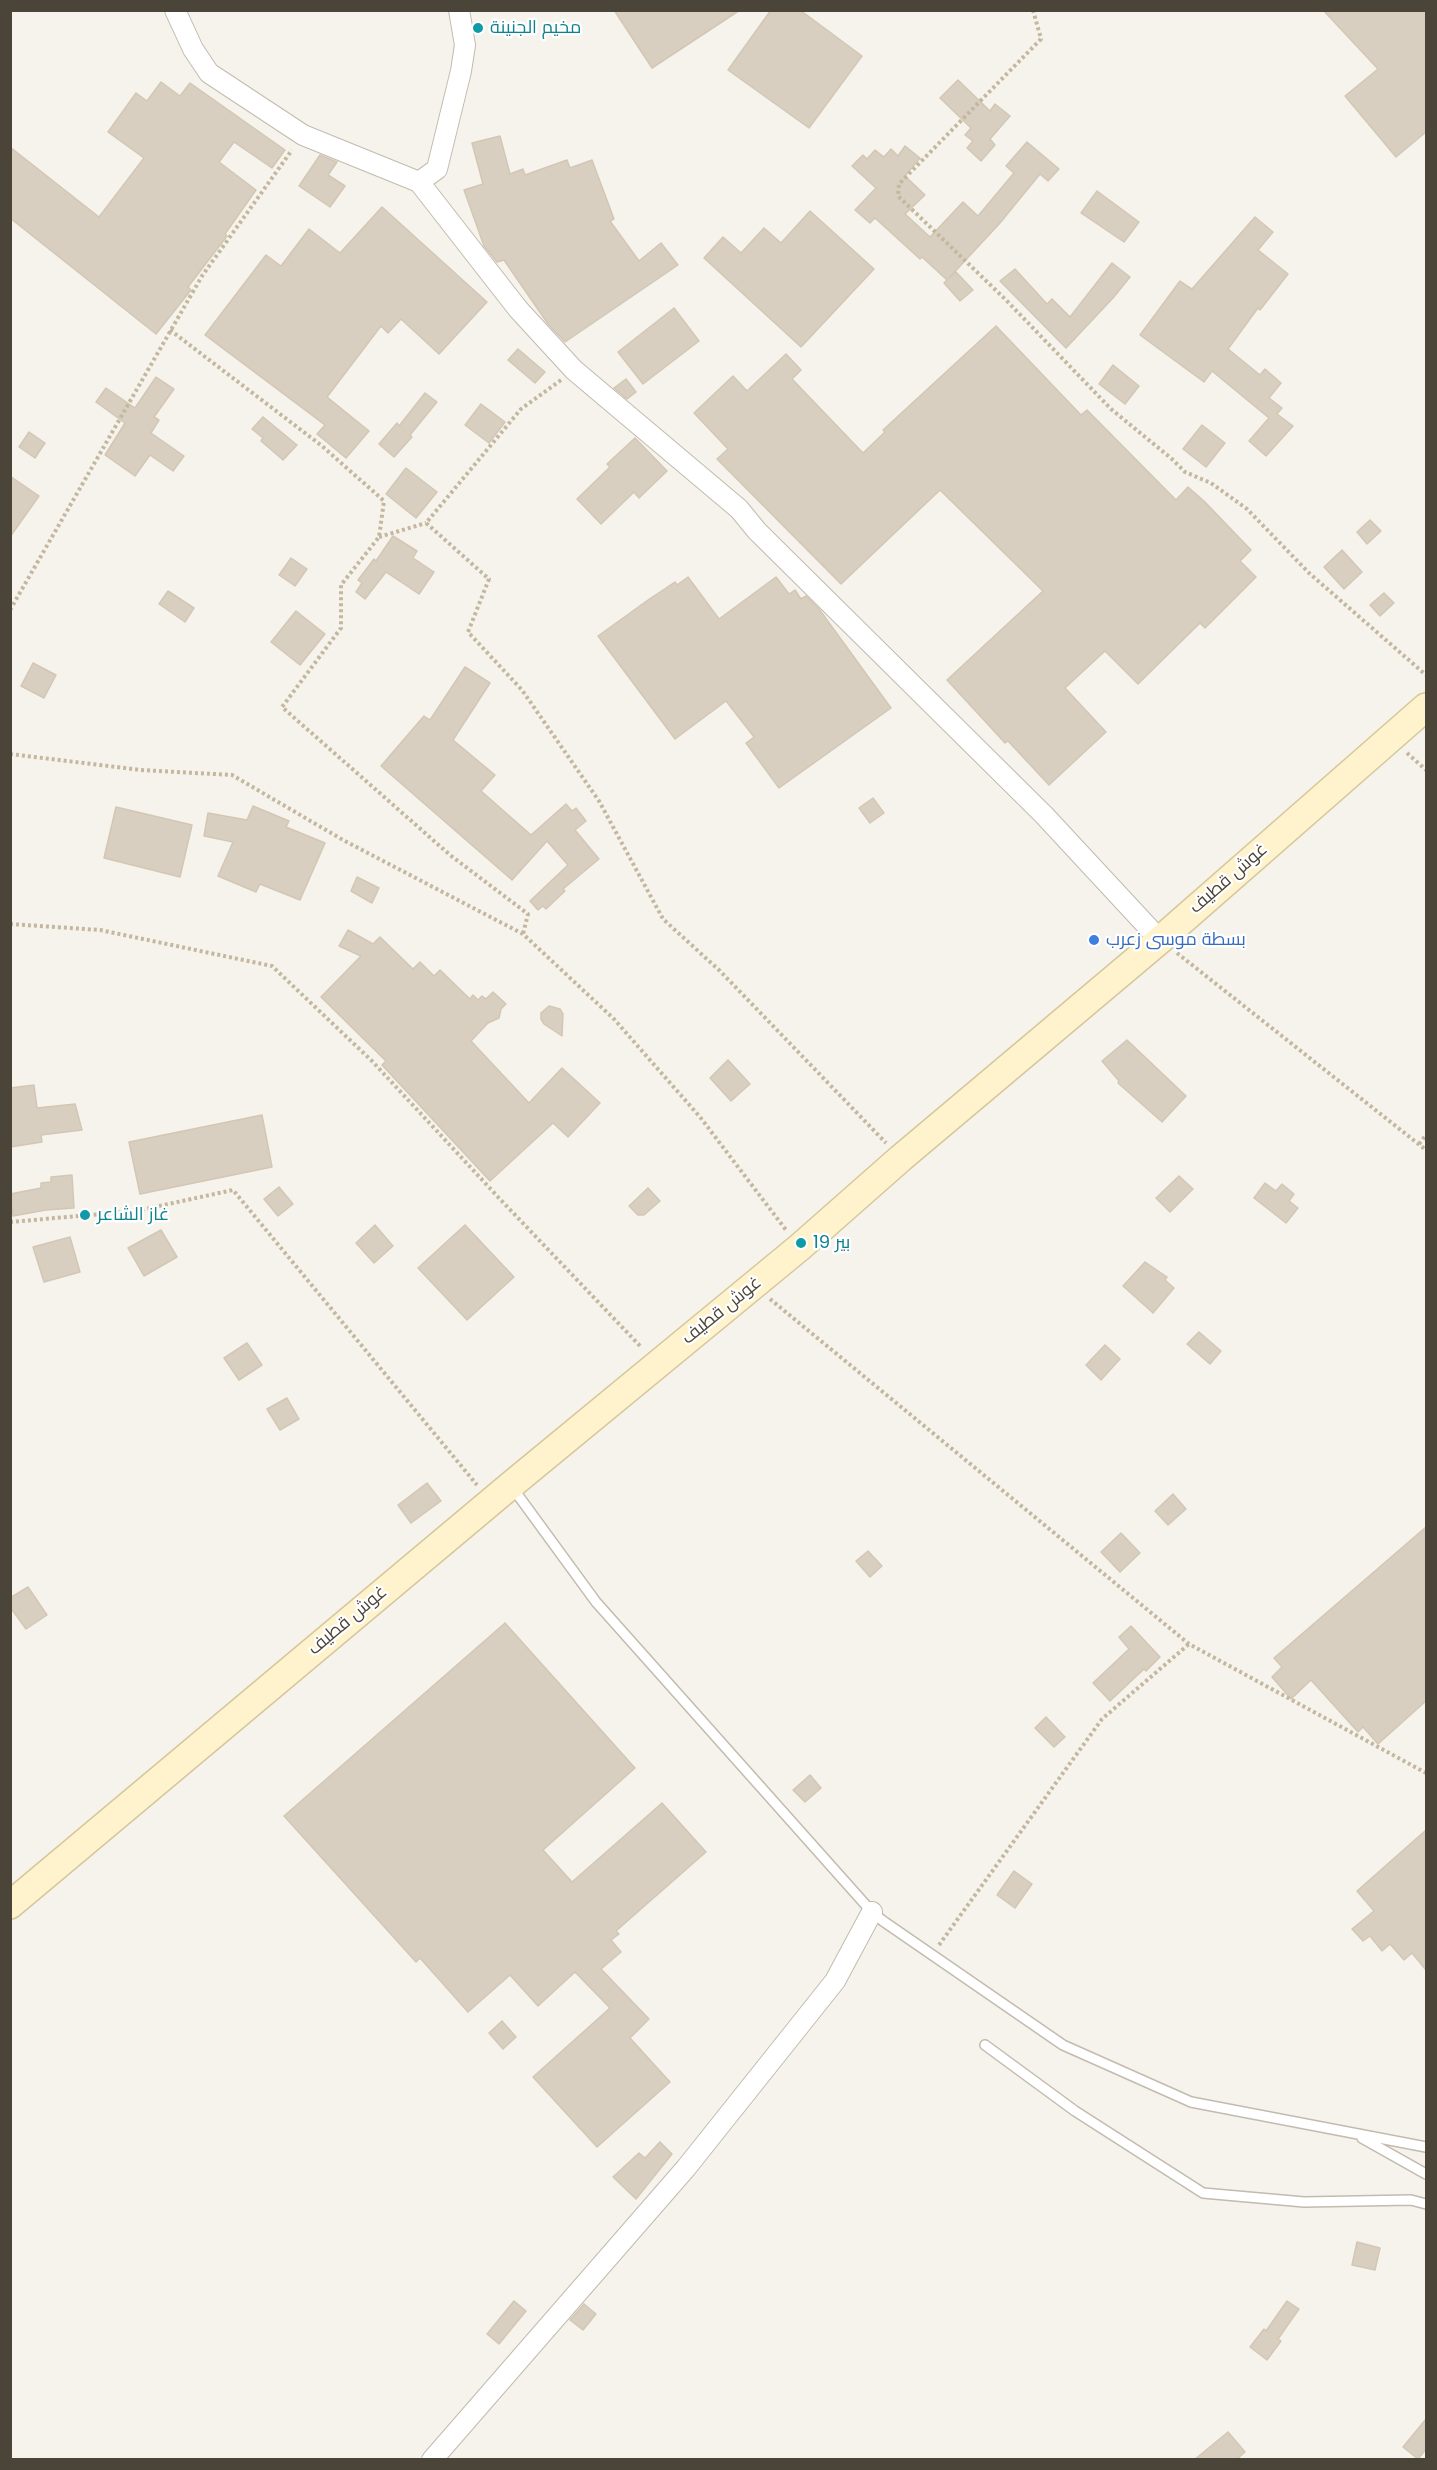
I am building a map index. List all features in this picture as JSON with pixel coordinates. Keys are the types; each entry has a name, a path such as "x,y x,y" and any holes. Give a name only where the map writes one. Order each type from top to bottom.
{"main road":[{"name":"غوش قطيف","path":"10,1905 501,1493 800,1247 901,1158 1160,940 1426,708"}],"street":[{"path":"175,10 193,49 209,74 303,135 419,182 518,309 574,370 739,509 757,531 1044,815 1160,940"},
{"path":"419,182 437,169 461,71 465,45 459,10"},
{"path":"432,2460 686,2168 835,1981 872,1912"}],"lane":[{"path":"501,1493 872,1912 931,1955 1063,2045 1191,2102 1426,2147"},
{"path":"985,2045 1075,2111 1203,2193 1304,2202 1411,2200 1426,2204"},
{"path":"1358,2135 1426,2174"}],"path":[{"path":"1033,10 1041,39 899,184 898,196 1006,300 1112,409 1185,472 1211,483 1247,509 1309,573 1426,675"},
{"path":"10,610 202,276 303,135"},
{"path":"170,330 322,446 384,501 379,537 341,585 341,628 282,707 450,855 528,914 523,934"},
{"path":"379,537 426,523 520,409 574,370"},
{"path":"426,523 489,579 468,632 522,690 599,801 663,919 720,970 901,1158"},
{"path":"10,754 141,770 232,775 343,840 523,934 614,1019 700,1117 800,1247"},
{"path":"10,924 100,930 272,966 372,1060 657,1364"},
{"path":"1160,940 1426,1150"},
{"path":"1419,1144 1426,1135"},
{"path":"10,1222 136,1211 233,1190 501,1493"},
{"path":"753,1285 1190,1644 1426,1773"},
{"path":"931,1955 1102,1719 1190,1644"}],"building":[{"path":"614,10 740,10 652,68"},
{"path":"771,10 800,10 862,56 809,128 728,70"},
{"path":"1323,10 1426,10 1426,132 1396,157 1345,96 1378,69"},
{"path":"958,80 990,111 995,104 1010,116 990,139 995,145 981,161 967,148 973,141 965,135 971,128 940,98"},
{"path":"161,82 180,96 190,83 285,150 272,168 234,142 219,162 256,190 225,234 227,236 188,287 191,290 156,334 10,218 10,147 99,217 144,158 108,132 136,93 147,101"},
{"path":"500,136 510,174 523,169 525,175 567,160 570,168 592,160 614,219 610,221 639,261 661,243 678,265 565,342 548,324 504,260 497,262 484,246 464,190 483,184 472,143"},
{"path":"1027,142 1059,169 1048,181 1040,174 1000,223 949,278 956,272 973,290 960,301 944,283 947,280 922,257 920,259 875,218 870,223 855,210 876,188 852,166 863,155 867,159 875,150 884,157 891,149 898,156 905,146 920,158 905,176 925,195 905,214 930,237 963,202 978,216 1014,173 1006,166"},
{"path":"320,155 337,162 328,175 345,186 330,207 299,186"},
{"path":"1097,191 1139,222 1124,242 1081,213"},
{"path":"382,207 487,302 439,354 401,319 388,333 381,326 327,397 369,431 346,458 317,434 325,425 205,335 266,255 281,266 309,229 340,253"},
{"path":"810,211 874,269 801,347 704,258 723,237 741,253 764,228 781,243"},
{"path":"1255,217 1273,232 1258,250 1288,274 1260,310 1258,308 1228,349 1260,375 1265,369 1281,383 1269,398 1282,408 1277,414 1293,426 1266,456 1249,441 1269,418 1212,371 1204,382 1140,335 1180,281 1192,289"},
{"path":"1112,263 1130,277 1066,348 1000,281 1015,269 1047,304 1052,299 1070,317"},
{"path":"674,308 699,341 643,384 618,352"},
{"path":"996,326 1081,415 1087,410 1176,500 1188,487 1205,502 1251,550 1240,561 1256,577 1205,628 1200,623 1138,684 1105,651 1065,688 1106,732 1049,785 1008,741 1005,743 947,680 1043,591 940,490 841,584 717,459 728,449 694,413 733,376 747,391 786,354 801,370 792,379 863,453 885,432 883,430"},
{"path":"518,349 545,372 535,383 508,360"},
{"path":"1113,365 1139,386 1125,404 1099,384"},
{"path":"156,377 174,389 154,417 159,420 151,433 184,456 173,471 150,455 135,476 105,455 125,423 96,402 106,388 135,408"},
{"path":"626,379 636,392 627,399 614,388"},
{"path":"425,393 437,402 410,435 412,437 394,457 379,444 397,423 399,426"},
{"path":"481,404 505,422 489,443 465,425"},
{"path":"263,417 297,445 283,460 261,441 263,438 252,429"},
{"path":"1202,425 1225,443 1206,467 1183,449"},
{"path":"29,432 45,443 35,458 19,447"},
{"path":"635,438 667,471 639,498 634,492 601,524 577,499 610,467 607,464"},
{"path":"406,468 437,492 416,518 386,494"},
{"path":"10,476 39,496 10,537"},
{"path":"1370,520 1381,531 1367,544 1357,532"},
{"path":"393,536 417,551 413,558 434,572 419,594 386,572 365,599 356,592 362,583 358,580 374,559 376,561"},
{"path":"1342,550 1362,572 1344,589 1324,567"},
{"path":"291,558 307,569 295,586 279,575"},
{"path":"688,577 719,619 776,577 789,594 795,590 801,599 806,596 819,609 891,708 779,788 746,743 754,737 726,701 675,739 598,636 675,582 677,585"},
{"path":"168,591 194,608 185,622 159,604"},
{"path":"1384,593 1394,603 1380,616 1370,605"},
{"path":"296,611 325,634 300,665 271,642"},
{"path":"33,663 56,675 44,698 21,686"},
{"path":"465,667 490,683 453,740 495,775 481,791 531,835 566,804 572,811 576,808 586,821 575,830 599,859 563,889 565,891 546,909 543,906 538,910 530,901 568,865 547,841 512,880 381,766 424,716 430,720"},
{"path":"873,798 884,813 870,823 859,808"},
{"path":"253,806 289,821 286,827 325,843 300,900 260,884 256,892 218,876 233,842 204,836 208,813 247,820"},
{"path":"116,807 192,825 180,877 104,858"},
{"path":"357,877 379,888 372,903 351,891"},
{"path":"348,930 373,944 380,937 413,969 420,962 434,976 440,970 470,999 473,995 478,1000 482,996 486,999 493,992 506,1004 501,1009 499,1018 488,1023 471,1041 529,1103 562,1068 600,1103 568,1137 553,1123 490,1181 382,1065 386,1061 321,997 361,956 339,946"},
{"path":"549,1006 560,1009 563,1014 562,1036 544,1024 541,1019 541,1013"},
{"path":"1127,1040 1186,1096 1162,1122 1118,1083 1119,1081 1102,1061"},
{"path":"728,1060 750,1084 731,1101 710,1078"},
{"path":"34,1085 37,1108 75,1104 82,1130 41,1135 42,1142 10,1147 10,1088"},
{"path":"262,1115 272,1167 140,1194 129,1142"},
{"path":"72,1175 74,1208 13,1216 10,1194 41,1188 41,1183 51,1182 51,1177"},
{"path":"1179,1176 1193,1189 1170,1212 1156,1198"},
{"path":"1265,1183 1276,1191 1282,1184 1294,1194 1289,1201 1298,1208 1286,1223 1254,1198"},
{"path":"279,1187 293,1204 278,1216 264,1199"},
{"path":"648,1188 660,1201 644,1215 638,1215 629,1206"},
{"path":"375,1225 393,1246 374,1263 356,1243"},
{"path":"465,1225 514,1277 467,1320 418,1268"},
{"path":"161,1230 177,1257 144,1276 128,1248"},
{"path":"70,1237 80,1272 44,1282 33,1247"},
{"path":"1145,1262 1167,1277 1165,1280 1174,1288 1153,1313 1123,1286"},
{"path":"1199,1332 1221,1351 1210,1364 1187,1344"},
{"path":"247,1343 262,1365 239,1380 224,1358"},
{"path":"1105,1345 1120,1359 1101,1380 1086,1365"},
{"path":"287,1398 299,1419 280,1430 267,1409"},
{"path":"427,1483 441,1501 411,1523 398,1505"},
{"path":"1173,1494 1186,1509 1168,1525 1155,1511"},
{"path":"1426,1527 1426,1701 1378,1744 1363,1727 1358,1732 1311,1680 1291,1699 1272,1677 1282,1667 1274,1658"},
{"path":"1121,1533 1140,1553 1120,1572 1101,1552"},
{"path":"868,1551 882,1566 870,1577 856,1561"},
{"path":"28,1587 47,1615 26,1629 10,1607 10,1598"},
{"path":"505,1623 635,1768 543,1850 572,1882 662,1803 706,1852 616,1931 619,1934 611,1940 621,1952 601,1969 649,2019 630,2038 670,2082 597,2147 533,2077 610,2008 575,1972 538,2006 510,1975 468,2012 420,1958 416,1962 284,1816"},
{"path":"1131,1626 1160,1657 1110,1701 1093,1683 1129,1649 1119,1637"},
{"path":"1046,1717 1065,1737 1054,1747 1035,1728"},
{"path":"810,1775 821,1788 805,1802 793,1790"},
{"path":"1426,1830 1426,1970 1412,1953 1404,1960 1390,1944 1382,1951 1370,1936 1363,1941 1352,1929 1374,1911 1357,1891"},
{"path":"1014,1871 1032,1884 1015,1908 997,1895"},
{"path":"502,2021 516,2037 503,2049 489,2033"},
{"path":"660,2142 672,2154 636,2199 613,2177 639,2153 645,2158"},
{"path":"1357,2242 1380,2248 1375,2270 1352,2265"},
{"path":"514,2301 526,2311 499,2344 487,2334"},
{"path":"1287,2301 1299,2309 1278,2339 1281,2341 1267,2360 1250,2347 1264,2329 1266,2331"},
{"path":"584,2304 596,2314 583,2330 570,2320"},
{"path":"1426,2419 1426,2449 1418,2459 1403,2447"},
{"path":"1228,2432 1245,2452 1236,2460 1194,2460"}],"place":[{"name":"مخيم الجنينة","path":"478,28"},
{"name":"بسطة موسى زعرب","path":"1094,940"},
{"name":"غاز الشاعر","path":"85,1215"},
{"name":"بير 19","path":"801,1243"}]}
